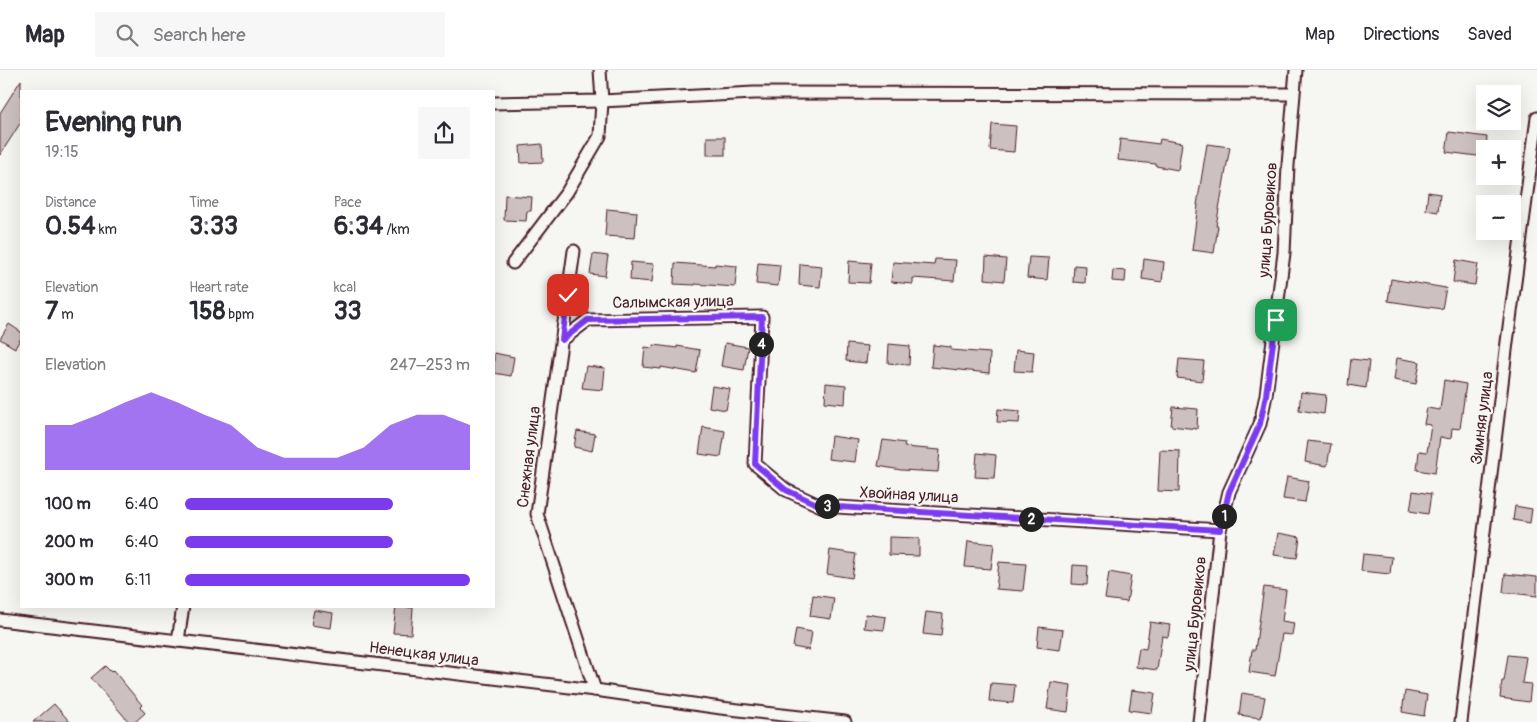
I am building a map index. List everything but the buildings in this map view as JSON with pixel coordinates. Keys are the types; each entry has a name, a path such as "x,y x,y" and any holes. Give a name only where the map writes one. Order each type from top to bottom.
{"street":[{"path":"514,263 567,192 600,136 602,101 600,70"},
{"name":"улица Буровиков","path":"1199,722 1220,530 1229,492 1260,424 1266,395 1284,253 1288,165 1296,70"},
{"path":"495,103 602,101 754,93 1293,94"},
{"name":"Зимняя улица","path":"1461,722 1507,342 1537,118"},
{"name":"Снежная улица","path":"574,251 537,514 595,690"},
{"name":"Хвойная улица","path":"762,317 755,464 786,490 821,506 1220,530"},
{"name":"Салымская улица","path":"562,340 588,320 762,317"},
{"path":"178,641 183,608"},
{"name":"Ненецкая улица","path":"0,620 595,690 721,708 845,722"}],"route":[{"path":"568,295 562,340 588,320 762,317 755,464 786,490 821,506 1220,530 1229,492 1260,424 1266,395 1276,320"}]}
